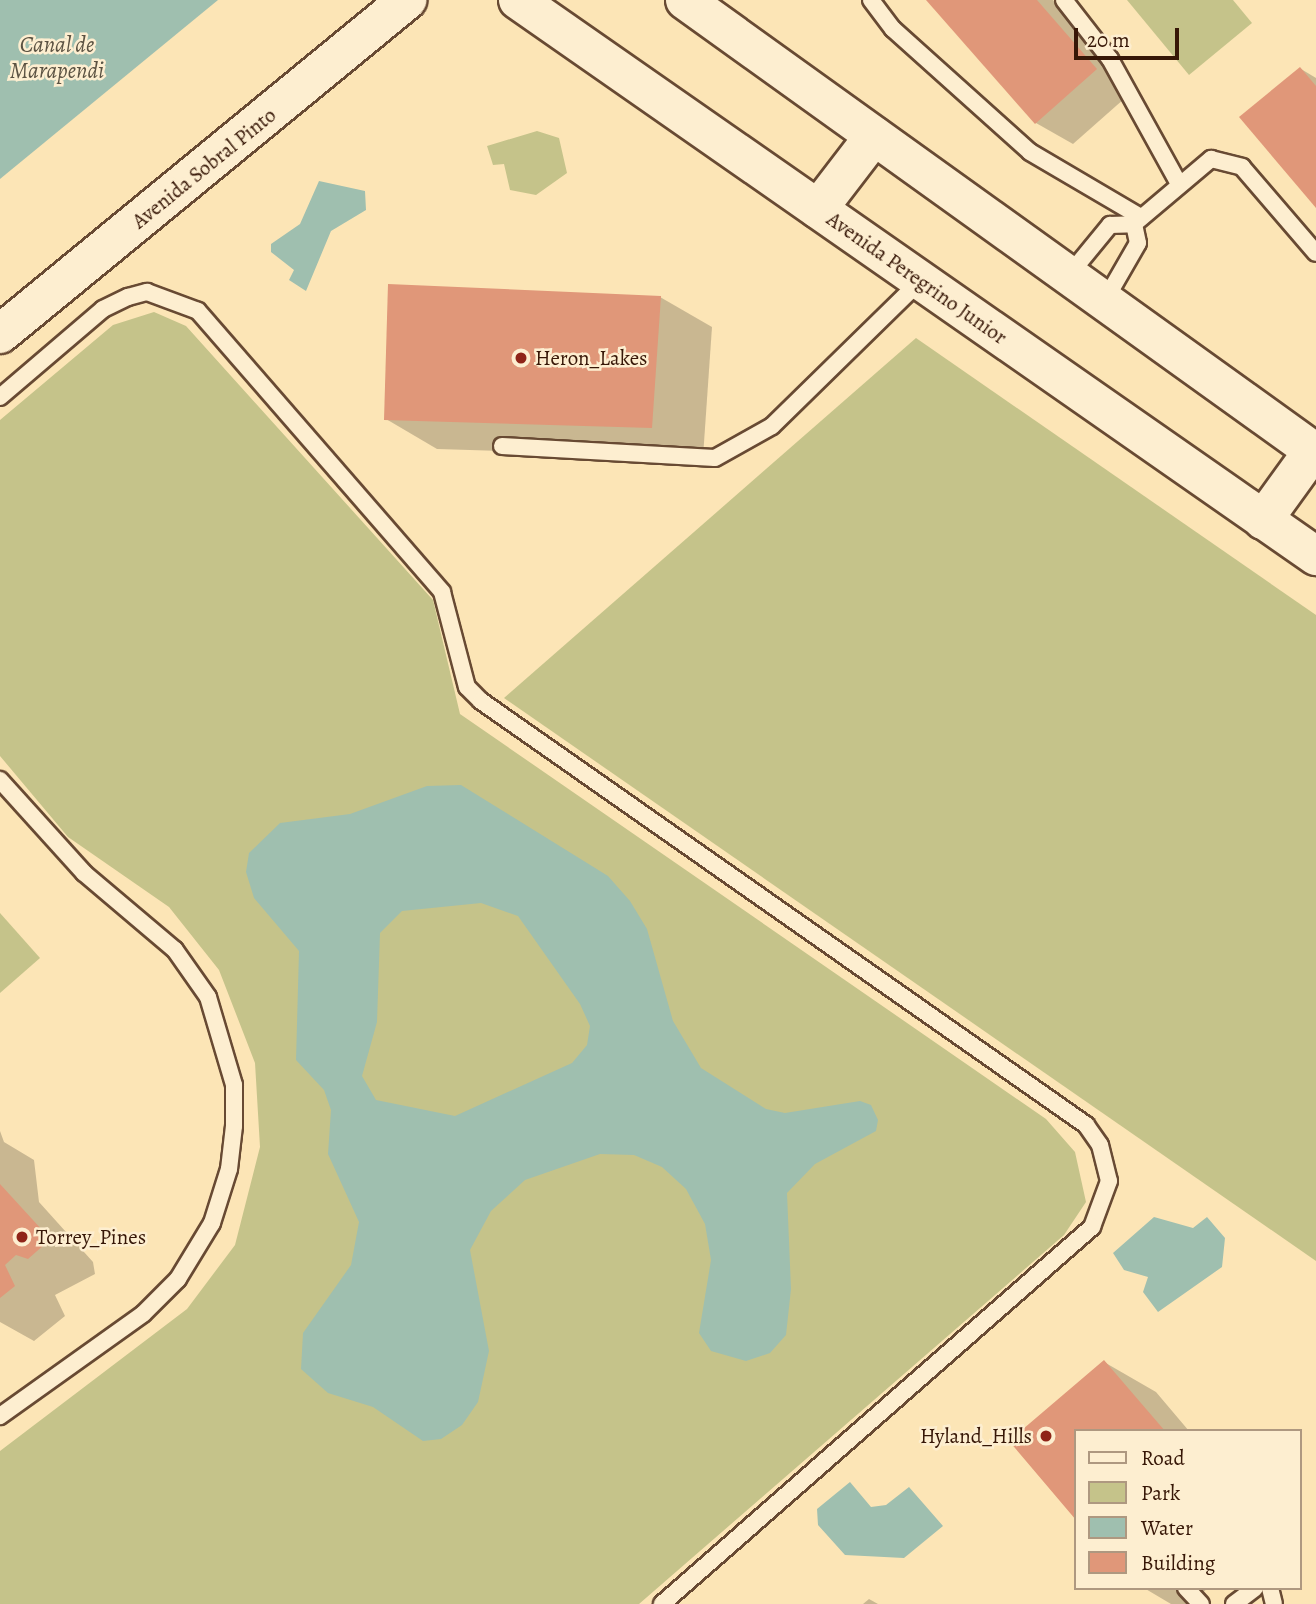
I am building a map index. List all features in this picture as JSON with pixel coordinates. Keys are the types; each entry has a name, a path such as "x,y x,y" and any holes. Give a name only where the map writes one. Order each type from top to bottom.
{"street":[{"name":"Avenida Sobral Pinto","path":"0,334 407,0"},
{"name":"Avenida Peregrino Junior","path":"519,0 1316,556"},
{"path":"685,0 1315,452 1263,520"},
{"path":"818,209 874,136"}],"lane":[{"path":"871,0 893,29 1030,152 1137,220"},
{"path":"1064,0 1110,59 1178,182"},
{"path":"1069,275 1110,225 1137,220 1178,182 1211,159 1242,167 1316,253"},
{"path":"1104,302 1138,243 1137,220"},
{"path":"502,446 715,458 772,426 920,281"},
{"path":"0,397 103,309 128,296 147,292 198,311 442,592 467,687 481,701 1086,1125 1100,1145 1109,1181 1092,1227 662,1604"},
{"path":"0,780 85,873 176,950 208,997 234,1085 234,1126 229,1169 212,1223 178,1279 142,1314 0,1416"},
{"path":"1188,1590 1201,1604"},
{"path":"1234,1604 1252,1590"}],"green space":[{"path":"1127,0 1233,0 1252,23 1189,75"},
{"path":"537,131 559,138 567,173 536,195 510,190 504,164 493,165 487,146"},
{"path":"154,312 186,326 433,600 460,714 1046,1119 1075,1152 1086,1202 1064,1235 639,1604 0,1604 0,1451 187,1309 235,1245 260,1147 255,1063 219,970 169,907 68,837 0,756 0,420 113,325"},
{"path":"916,338 1316,615 1316,1261 504,698"},
{"path":"0,913 40,958 0,993"}],"water":[{"name":"Canal de Marapendi","path":"0,0 218,0 0,179"},
{"path":"319,181 365,191 366,210 331,231 306,291 289,280 294,270 271,252 271,244 300,224"},
{"path":"461,785 608,876 630,901 647,929 673,1021 701,1068 766,1109 785,1113 860,1101 871,1105 878,1120 876,1131 815,1164 787,1193 791,1289 786,1335 770,1353 746,1361 711,1351 699,1333 711,1260 705,1224 686,1189 662,1167 634,1155 600,1154 525,1180 491,1211 470,1250 489,1351 478,1402 462,1425 441,1439 423,1441 373,1407 328,1393 301,1369 303,1333 351,1265 359,1222 328,1154 331,1110 324,1090 296,1060 299,951 254,898 246,872 249,853 280,823 350,814 427,786","holes":["481,903 518,916 580,1004 590,1026 587,1045 572,1063 455,1116 376,1100 362,1076 377,1022 380,933 402,911"]},
{"path":"1154,1217 1193,1228 1207,1217 1225,1238 1222,1267 1158,1312 1143,1292 1148,1277 1124,1270 1113,1253"},
{"path":"850,1482 871,1507 886,1505 909,1487 943,1526 904,1558 845,1555 818,1525 817,1509"}],"building":[{"path":"926,0 1037,0 1097,69 1035,124"},
{"path":"1300,67 1316,86 1316,208 1239,117"},
{"name":"Heron_Lakes","path":"388,284 661,296 652,428 384,420"},
{"name":"Torrey_Pines","path":"0,1184 43,1231 45,1244 28,1259 16,1255 5,1265 15,1286 0,1298"},
{"name":"Hyland_Hills","path":"1104,1360 1163,1429 1074,1429 1074,1518 1009,1441"}],"place":[{"name":"Heron_Lakes","path":"521,358"},
{"name":"Torrey_Pines","path":"22,1237"},
{"name":"Hyland_Hills","path":"1046,1436"}]}
